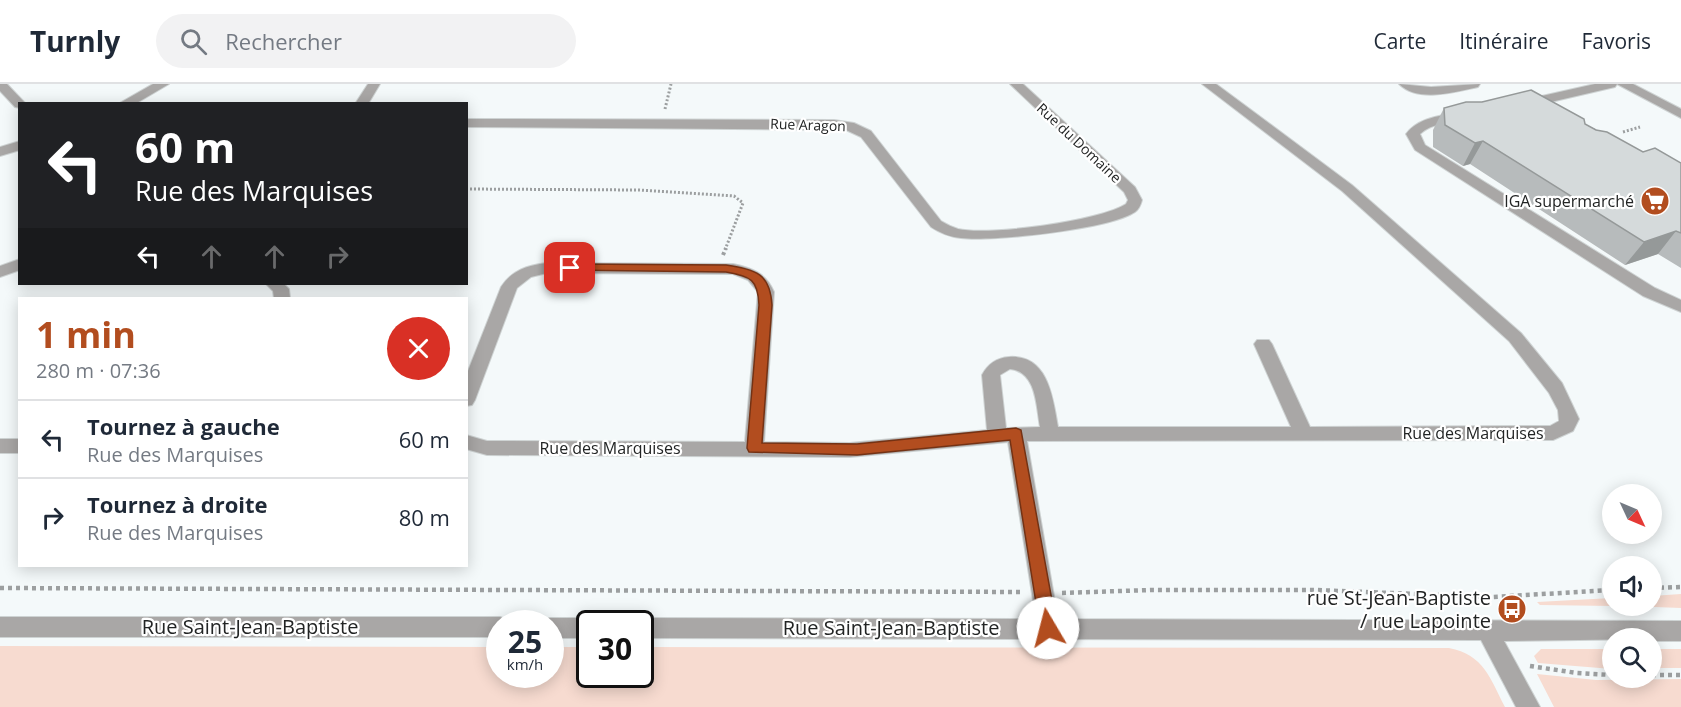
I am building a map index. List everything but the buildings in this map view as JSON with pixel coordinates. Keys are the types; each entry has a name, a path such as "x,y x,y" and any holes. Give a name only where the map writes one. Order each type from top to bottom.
{"street":[{"path":"0,84 18,102"},
{"path":"128,102 163,84"},
{"path":"362,102 374,84"},
{"name":"Rue des Marquises","path":"468,443 487,448 857,449 1007,434 1539,434 1558,432 1566,426 1570,419 1565,404 1527,350 1515,337 1347,188 1208,84"},
{"path":"1405,84 1421,90 1437,92 1474,84"},
{"path":"1509,106 1611,84"},
{"path":"1623,84 1681,114"},
{"name":"Rue du Domaine","path":"1022,85 1130,190 1134,200 1133,206"},
{"path":"1478,113 1427,123 1413,134 1420,147 1649,292 1681,308"},
{"name":"Rue Aragon","path":"468,123 834,124 854,128 868,136 936,224 961,234 1054,227 1119,213 1133,206"},
{"path":"0,152 18,146"},
{"path":"0,272 18,265"},
{"path":"468,395 509,287 523,273 547,268 739,270 750,274 762,284 766,292 754,448"},
{"path":"1263,344 1303,434"},
{"path":"1048,628 1043,592 1007,434 991,375 996,368 1010,363 1026,366 1037,376 1050,434"},
{"path":"0,446 18,446"},
{"name":"Rue Saint-Jean-Baptiste","path":"0,627 486,627"},
{"name":"Rue Saint-Jean-Baptiste","path":"654,628 1681,631"},
{"path":"1487,630 1528,707"}],"path":[{"path":"661,124 671,84"},
{"path":"1623,132 1640,127"},
{"path":"468,189 639,190 739,198 743,203 742,208 717,268"},
{"path":"1662,588 1681,587"},
{"path":"0,588 1043,592 1315,590 1492,597 1602,591"},
{"path":"1507,665 1602,674"},
{"path":"1662,675 1681,675"}],"shaded area":[{"path":"1681,594 1681,608 1662,607 1662,595"},
{"path":"1602,599 1602,606 1540,605 1537,602"},
{"path":"0,646 486,647 486,688 564,688 564,647 576,647 576,688 654,688 654,647 1449,648 1461,651 1478,662 1490,677 1505,707 0,707"},
{"path":"1541,649 1602,649 1602,668 1538,663 1534,656"},
{"path":"1662,649 1681,649 1681,668 1662,668"},
{"path":"1537,674 1602,680 1602,688 1662,688 1662,679 1681,679 1681,707 1554,707"}],"place":[{"name":"IGA supermarché","path":"1655,201"},
{"name":"rue St-Jean-Baptiste / rue Lapointe","path":"1512,609"}],"route":[{"path":"570,268 726,268 745,272 759,280 765,288 766,305 754,448 857,449 985,435 1016,434 1048,628"}]}
